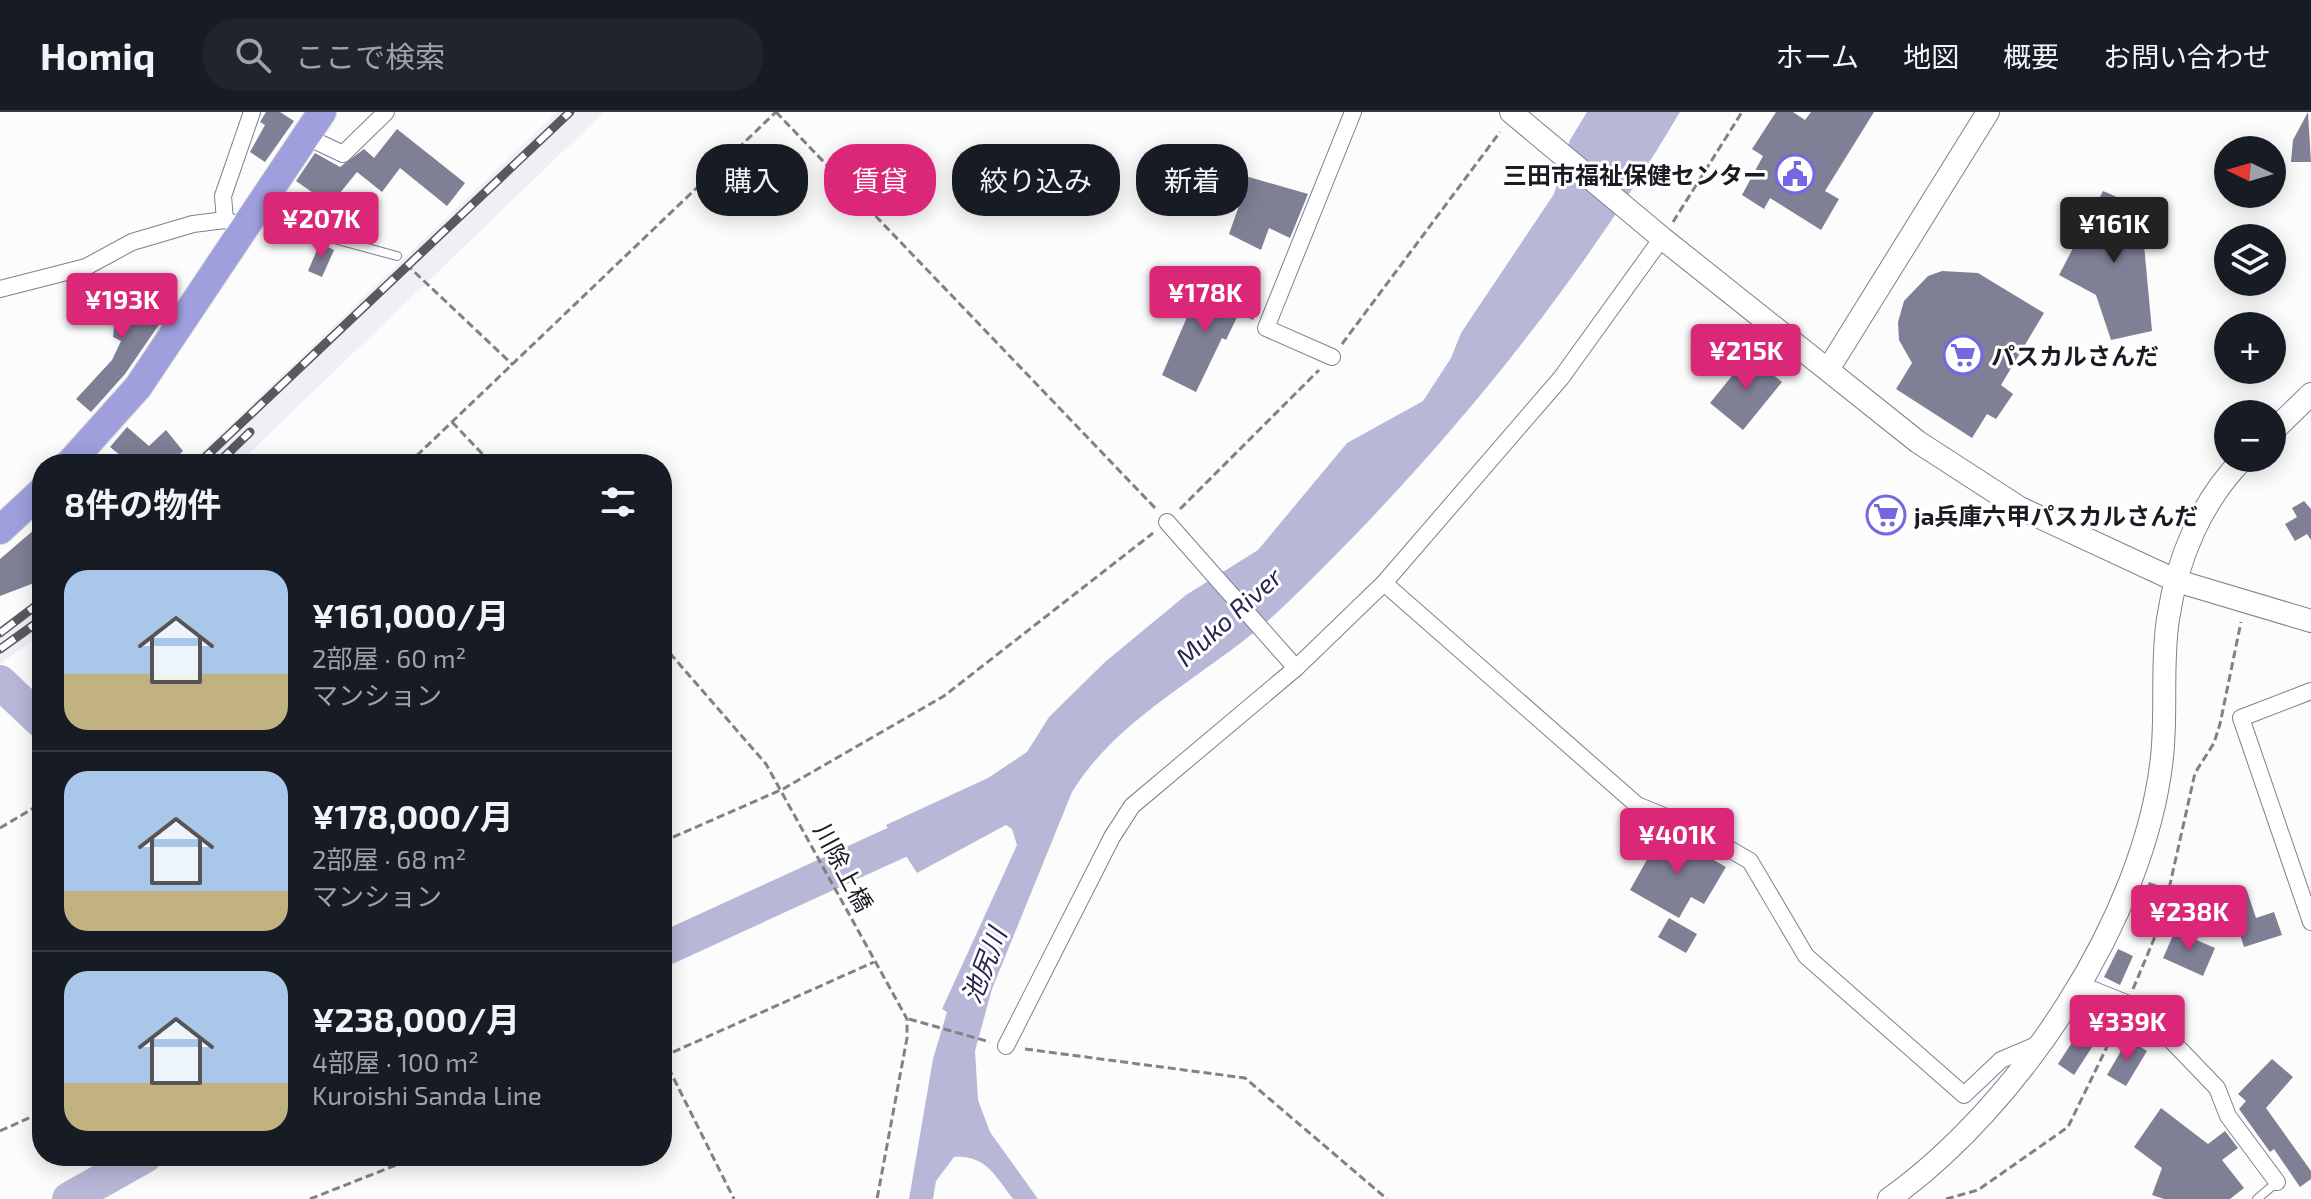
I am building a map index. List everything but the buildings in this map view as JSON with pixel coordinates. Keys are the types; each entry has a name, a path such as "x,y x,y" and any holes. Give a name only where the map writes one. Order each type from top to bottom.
{"highway":[{"path":"78,454 138,387 241,221 322,112"},
{"path":"0,530 32,500"}],"street":[{"path":"241,221 223,196 252,112"},
{"path":"305,136 343,154 386,112"},
{"path":"1332,357 1266,328 1353,112"},
{"path":"1829,368 1988,112"},
{"path":"1512,113 1662,238 1829,368 1918,442 2020,508 2177,581 2311,621"},
{"path":"0,289 86,267 132,242 193,224 241,221"},
{"path":"1006,1046 1066,924 1132,806 1296,668 1384,583 1561,378 1662,238"},
{"path":"2286,418 2311,394"},
{"path":"1889,1199 1918,1178 1961,1138 2043,1042 2113,921 2146,832 2162,759 2168,619 2177,581 2197,523 2211,497 2232,472"},
{"path":"1167,522 1296,668"},
{"path":"1384,583 1637,805 1693,828 1750,861 1806,956 1964,1095 2001,1060 2043,1042"},
{"path":"2311,691 2241,718 2311,922"},
{"path":"2079,984 2141,1009 2217,1088 2228,1116 2277,1182"}],"lane":[{"path":"241,221 397,256"},
{"path":"2257,1199 2277,1182"}],"path":[{"path":"418,454 776,112 1167,522"},
{"path":"1662,238 1742,112"},
{"path":"672,838 783,789 944,696 1167,522 1332,357 1512,113"},
{"path":"397,256 513,365"},
{"path":"452,422 482,454"},
{"path":"1946,1199 1978,1190 2068,1127 2127,1004 2162,920 2195,773 2214,743 2220,724 2245,603"},
{"name":"川除上橋","path":"672,655 757,753 783,789 907,1019"},
{"path":"0,828 32,809"},
{"path":"672,1053 874,962"},
{"path":"877,1199 907,1038 907,1019 1006,1046 1245,1078 1387,1199"},
{"path":"672,1077 734,1199"},
{"path":"0,1131 32,1117"},
{"path":"310,1199 394,1166"}],"shaded area":[{"path":"557,112 604,112 248,454 199,454"},
{"path":"32,603 32,641 0,664 0,628"}],"water":[{"name":"池尻川","path":"1587,112 1680,112 1594,246 1548,310 1395,493 1341,550 1258,629 1117,738 1093,763 1072,792 992,989 975,1051 978,1100 990,1132 1038,1199 1013,1199 982,1163 954,1157 936,1181 933,1199 909,1199 933,1059 947,1012 942,1009 1017,845 1012,829 1006,825 917,873 886,825 988,778 1027,752 1049,717 1105,662 1186,595 1258,550 1347,443 1423,401 1451,358 1461,333 1554,194 1570,140"}],"waterway":[{"path":"0,682 32,712"},
{"name":"Muko River","path":"672,945 939,823"},
{"name":"Muko River","path":"69,1199 127,1166"}],"railway":[{"path":"209,454 570,112"},
{"path":"227,454 250,432"},
{"path":"0,633 32,609"},
{"path":"0,649 32,626"}],"place":[{"name":"三田市福祉保健センター","path":"1795,174"},
{"name":"パスカルさんだ","path":"1963,355"},
{"name":"ja兵庫六甲パスカルさんだ","path":"1886,515"}]}
